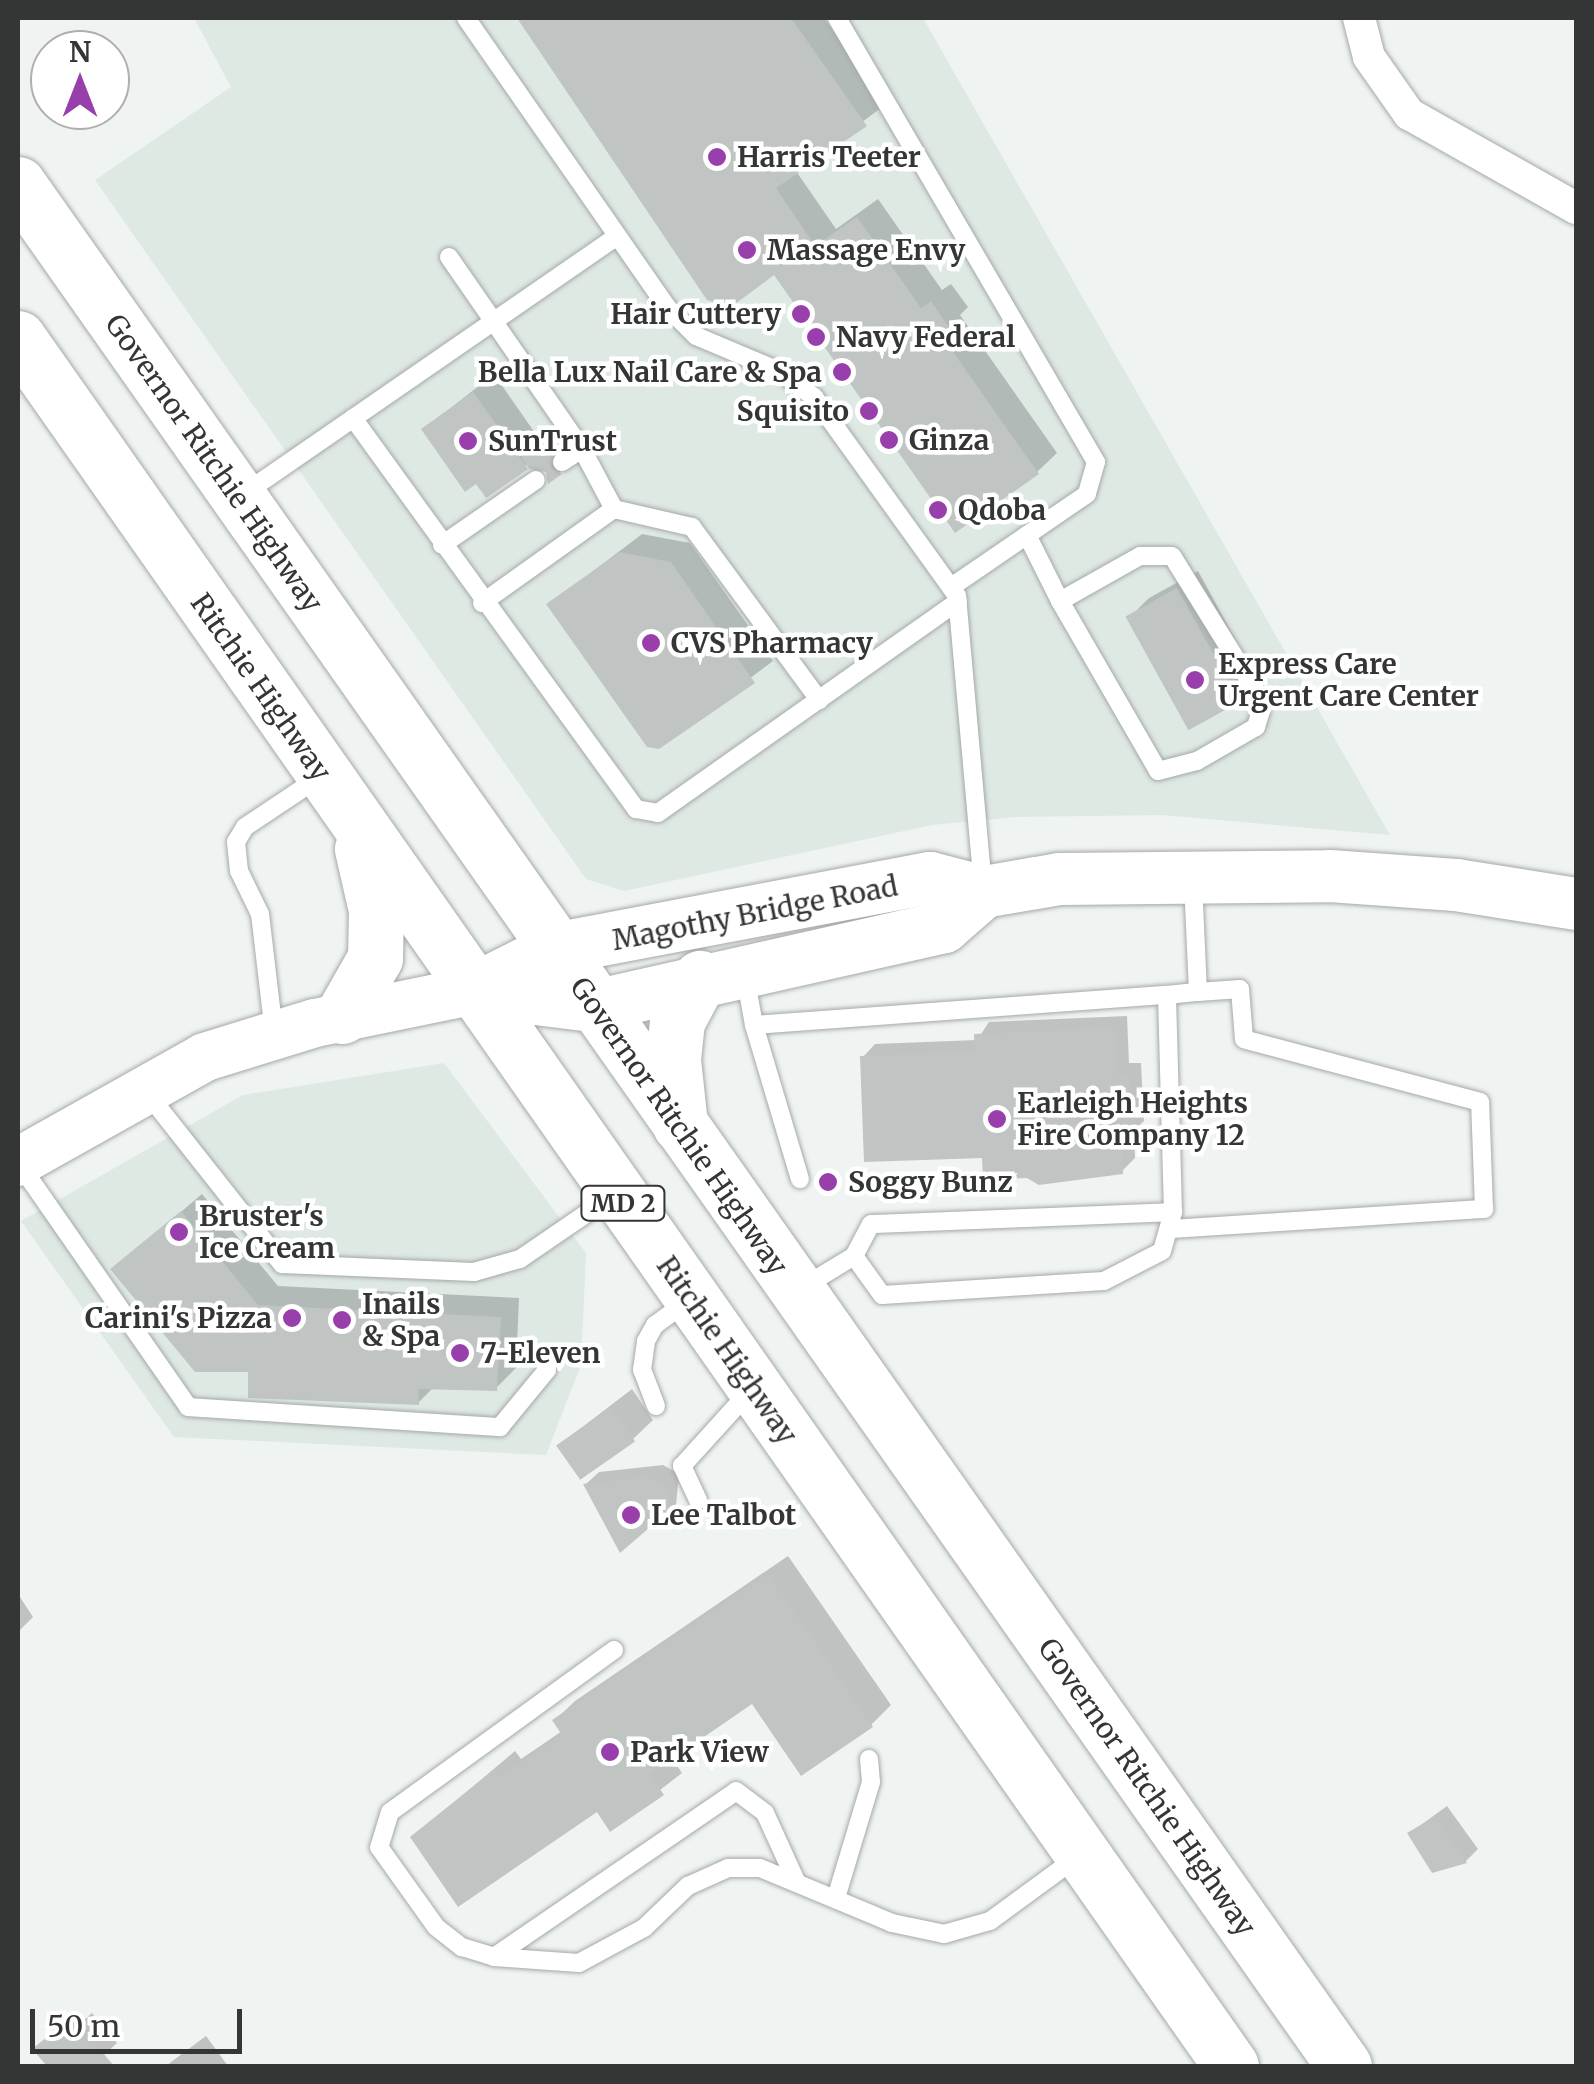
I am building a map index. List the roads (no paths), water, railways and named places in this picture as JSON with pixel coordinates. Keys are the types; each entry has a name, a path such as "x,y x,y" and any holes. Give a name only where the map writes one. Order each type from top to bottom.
{"highway":[{"name":"Governor Ritchie Highway","path":"18,184 1344,2066"},
{"name":"Ritchie Highway","path":"18,338 471,992 1231,2066"},
{"path":"342,1016 375,958 376,910 358,826"},
{"path":"681,1128 673,1059 677,1021 722,974"}],"main road":[{"name":"Magothy Bridge Road","path":"471,992 554,949 930,878 984,892 1059,880 1193,875 1394,880 1576,904"},
{"name":"Magothy Bridge Road","path":"471,992 594,1006 722,974 944,928 984,892"}],"street":[{"path":"1359,18 1369,57 1409,114 1576,208"},
{"path":"18,1162 205,1057 342,1016 471,992"}],"lane":[{"path":"466,18 616,237 696,336 779,371 814,397 955,594 984,892"},
{"path":"354,418 482,603 636,809 658,813 818,700 1026,535 1088,494 1096,473 1093,453 837,18"},
{"path":"238,498 616,237"},
{"path":"449,256 582,449 614,509"},
{"path":"562,462 582,449"},
{"path":"442,545 536,480"},
{"path":"482,603 614,509 692,527 818,700"},
{"path":"1026,535 1060,601 1158,771 1198,761 1251,734 1260,721 1254,688 1172,556 1140,556 1060,601"},
{"path":"274,1034 260,914 239,871 236,842 245,827 322,775"},
{"path":"1193,875 1198,992"},
{"path":"722,974 754,1025 800,1179"},
{"path":"754,1025 1240,989 1244,1039 1480,1102 1484,1209 1173,1220 871,1224 854,1256 796,1291"},
{"path":"854,1256 882,1294 1104,1281 1162,1251 1173,1220 1168,995"},
{"path":"144,1089 282,1264 474,1272 520,1259 616,1193"},
{"path":"18,1162 188,1406 500,1427 547,1370"},
{"path":"656,1406 642,1370 646,1341 655,1325 691,1299"},
{"path":"698,1500 682,1474 687,1455 753,1388"},
{"path":"614,1650 390,1812 380,1847 436,1927 462,1946 494,1957 579,1962 644,1928 688,1886 728,1868 760,1868 892,1924 944,1934 990,1921 1081,1855"},
{"path":"836,1898 871,1782 869,1759"},
{"path":"494,1957 736,1791 765,1813 796,1881"}],"place":[{"name":"Harris Teeter","path":"717,157"},
{"name":"Massage Envy","path":"747,250"},
{"name":"Hair Cuttery","path":"801,314"},
{"name":"Navy Federal","path":"816,337"},
{"name":"Bella Lux Nail Care & Spa","path":"842,372"},
{"name":"Squisito","path":"869,411"},
{"name":"Ginza","path":"889,440"},
{"name":"SunTrust","path":"468,441"},
{"name":"Qdoba","path":"938,510"},
{"name":"CVS Pharmacy","path":"651,643"},
{"name":"Express Care Urgent Care Center","path":"1195,680"},
{"name":"Earleigh Heights Fire Company 12","path":"997,1119"},
{"name":"Soggy Bunz","path":"828,1182"},
{"name":"Bruster's Ice Cream","path":"179,1232"},
{"name":"Carini's Pizza","path":"292,1318"},
{"name":"Inails & Spa","path":"342,1320"},
{"name":"7-Eleven","path":"460,1353"},
{"name":"Lee Talbot","path":"631,1515"},
{"name":"Park View","path":"610,1752"}]}
